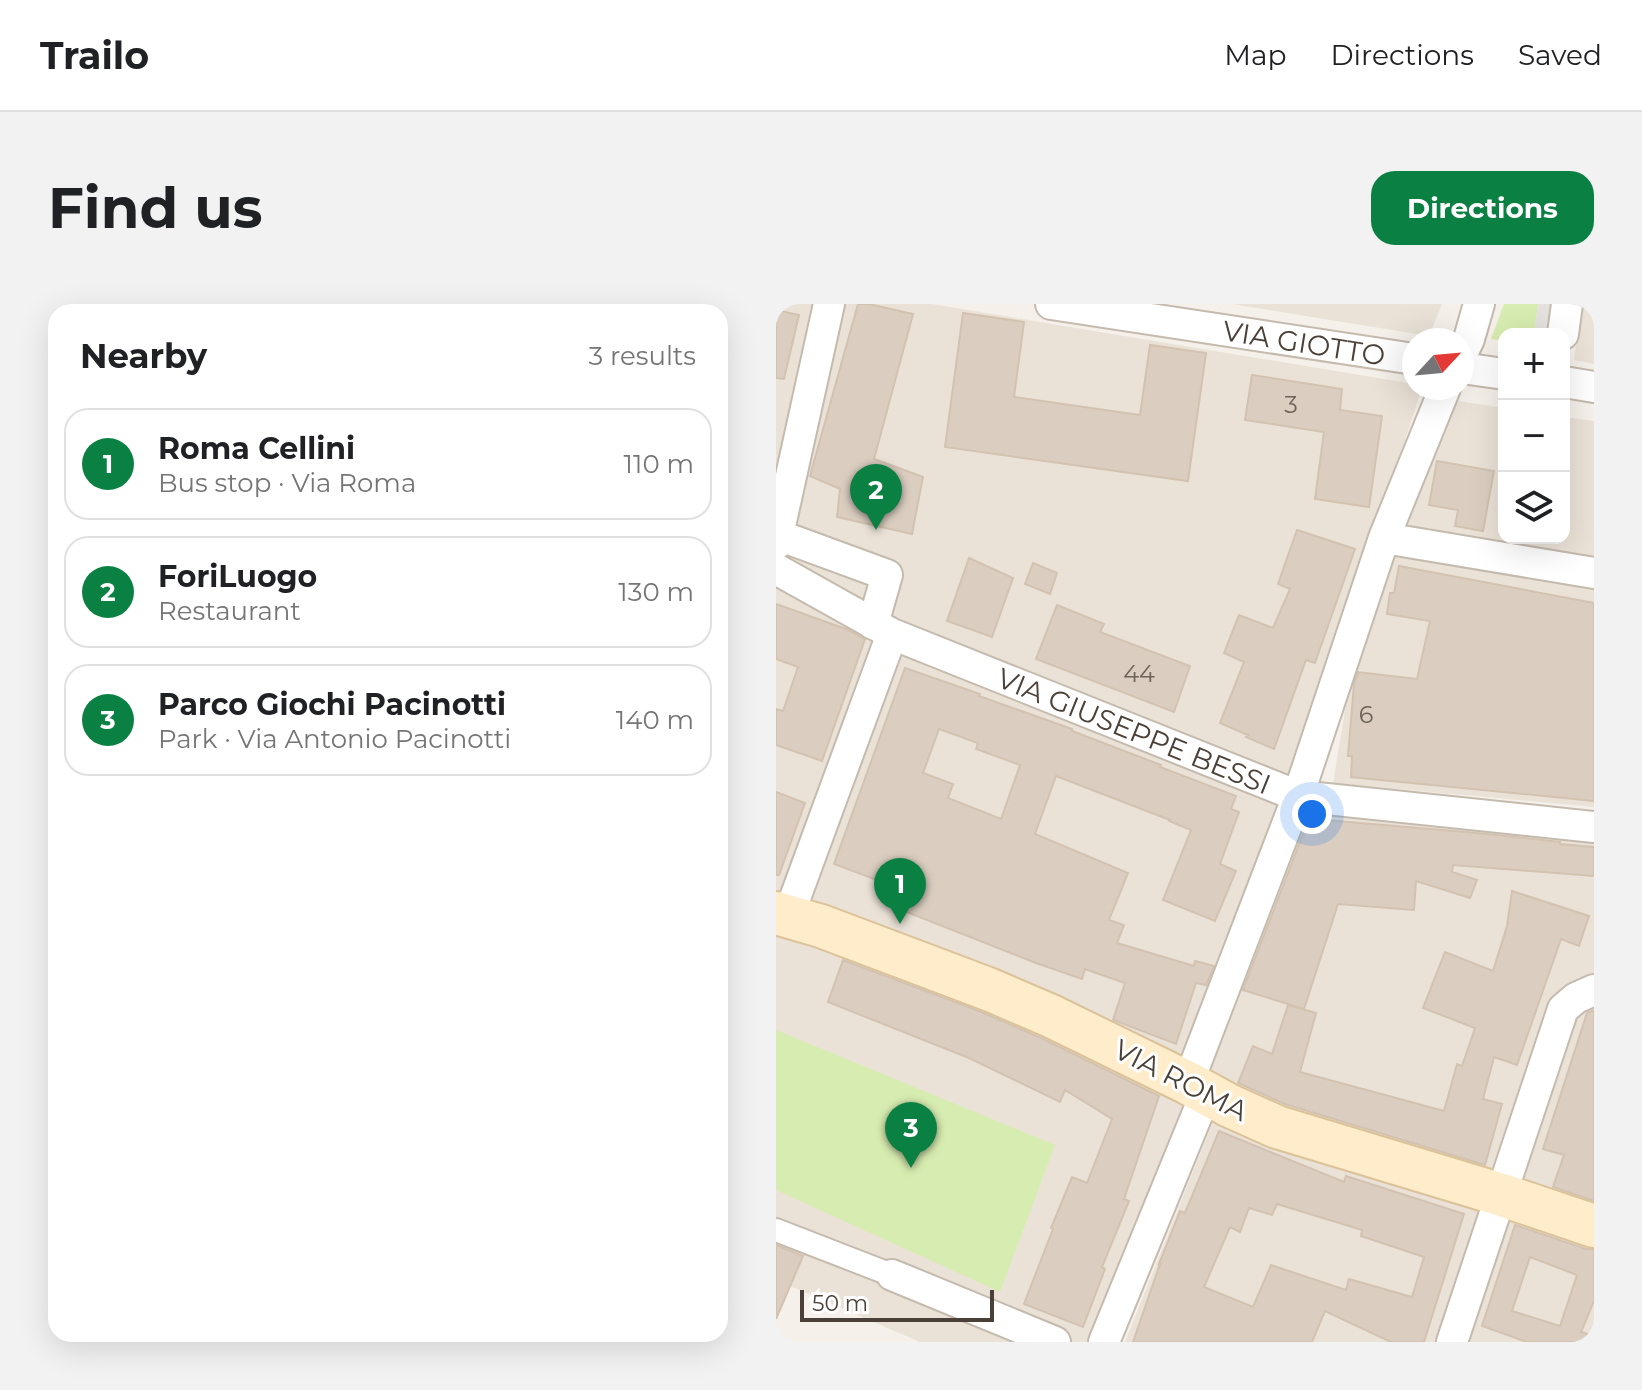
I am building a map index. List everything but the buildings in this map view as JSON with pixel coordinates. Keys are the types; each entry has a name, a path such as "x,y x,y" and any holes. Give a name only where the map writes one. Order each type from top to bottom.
{"main road":[{"name":"VIA ROMA","path":"782,915 821,926 988,989 1051,1016 1277,1127 1594,1226"}],"street":[{"path":"782,915 883,629 887,575 777,539 829,304"},
{"name":"VIA GIOTTO","path":"1051,304 1402,357"},
{"path":"1472,328 1479,304"},
{"path":"1564,328 1567,304"},
{"path":"1474,370 1498,373"},
{"path":"1570,383 1594,387"},
{"path":"1104,1342 1197,1088 1384,538 1440,400"},
{"path":"1384,538 1594,573"},
{"name":"VIA GIUSEPPE BESSI","path":"776,569 883,629 1298,796 1594,827"},
{"path":"1452,1342 1563,1009 1576,998 1594,990"},
{"path":"776,1230 1055,1342"}],"shaded area":[{"path":"776,304 932,304 1402,382 1402,400 1418,400 1373,538 1187,1056 1190,1104 1095,1342 920,1342 776,1280"},
{"path":"1232,304 1442,304 1432,328 1402,328 1402,332"},
{"path":"1538,304 1555,304 1553,328 1535,328"},
{"path":"1582,304 1594,304 1594,364 1574,360"},
{"path":"1451,400 1498,407 1498,544 1570,544 1570,418 1594,421 1594,807 1333,783 1352,668"},
{"path":"1298,813 1594,840 1594,1212 1200,1080"},
{"path":"1214,1119 1594,1236 1594,1342 1125,1342"}],"green space":[{"path":"1504,304 1538,304 1535,328 1498,328 1498,340 1491,339"},
{"path":"776,1030 1055,1145 1000,1292 776,1190"}],"place":[{"name":"ForiLuogo","path":"876,530"},
{"name":"Roma Cellini","path":"900,924"},
{"name":"Parco Giochi Pacinotti","path":"911,1168"}]}
